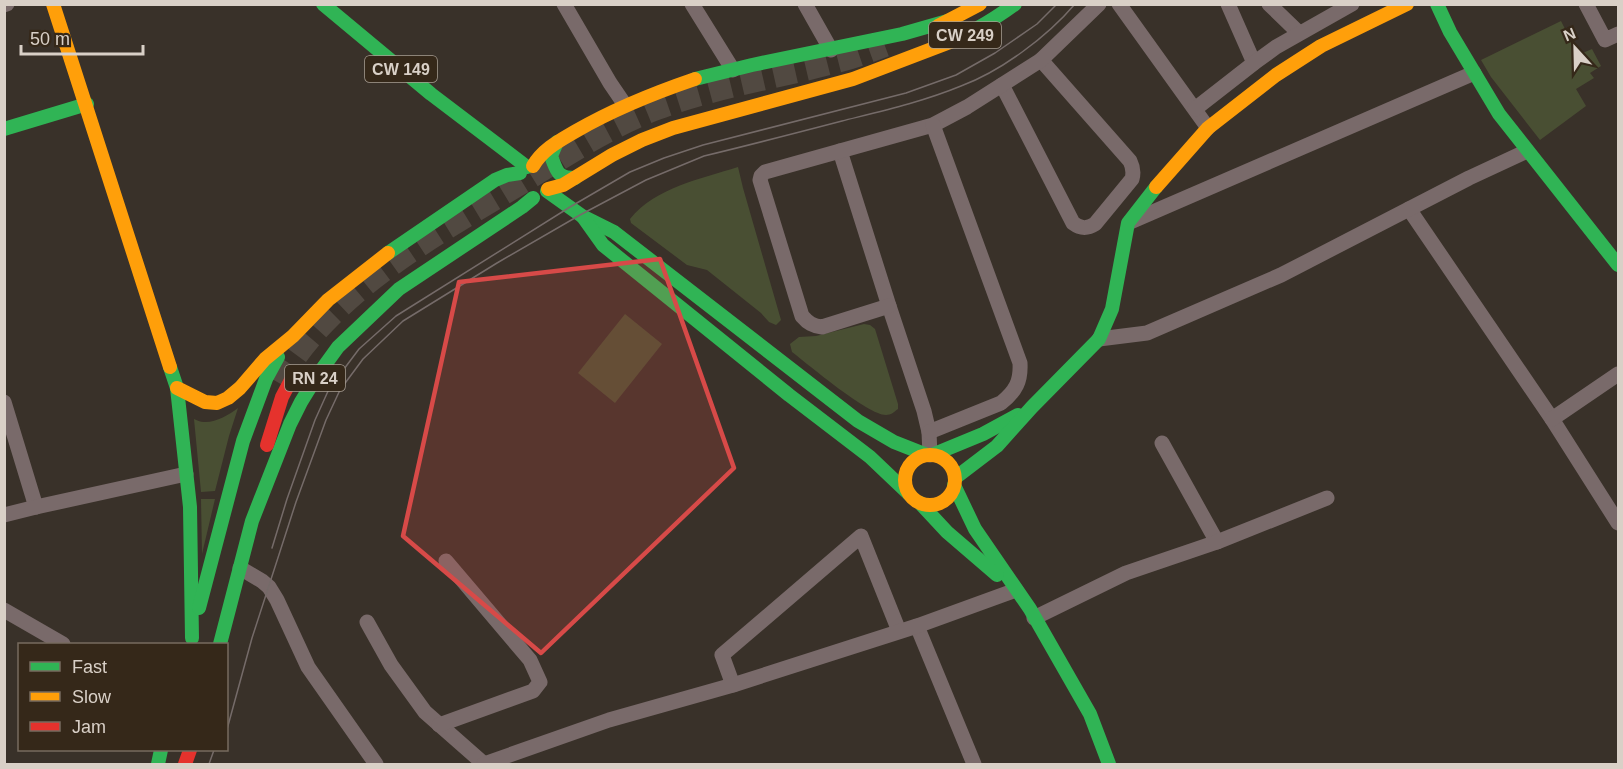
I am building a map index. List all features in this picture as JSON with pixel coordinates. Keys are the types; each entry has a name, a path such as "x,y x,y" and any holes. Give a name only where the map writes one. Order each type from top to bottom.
{"main road":[{"path":"53,4 177,388 190,530 191,641"},
{"name":"CW 149","path":"323,4 525,170 538,167 545,172 549,180 547,190 582,216 603,245 789,395 870,457 958,544 1016,590 1035,618 1090,714 1108,765"},
{"path":"912,37 980,4"},
{"name":"CW 249","path":"909,54 958,39 1015,4"},
{"path":"1032,407 983,434 914,461 906,474 907,489 915,499 934,504 948,498 955,481 997,446 1099,339 1112,309 1128,223 1166,175 1208,128 1276,75 1321,46 1407,4"},
{"path":"1437,4 1450,32 1499,114 1618,265"},
{"path":"951,20 896,36 732,70 670,87 625,105 551,146 518,177 519,190 524,195 533,198 541,196 547,190 563,185 612,155 673,128 853,79 958,39"},
{"path":"4,129 87,104"},
{"path":"495,180 497,171 494,146 521,150 551,146"},
{"path":"551,146 551,156 560,174 565,178 575,178"},
{"path":"495,180 525,170"},
{"name":"RN 24","path":"177,388 200,401 209,403 223,401 326,302 359,275 393,248 495,180"},
{"name":"RN 24","path":"221,642 252,521 301,402 317,376 338,347 399,289 482,235 533,198"},
{"path":"467,200 477,202 484,210 488,225 482,235"},
{"path":"582,216 614,232 858,421 894,442 945,460 953,471 975,529 1016,590"},
{"path":"646,280 657,266"},
{"path":"701,323 712,308"},
{"name":"RN 24","path":"191,641 243,441 266,379 292,337"},
{"path":"191,641 265,414 285,382 247,513 221,642"}],"street":[{"path":"564,4 625,105"},
{"path":"692,4 732,70"},
{"path":"805,4 831,50"},
{"path":"889,306 822,327 807,322 802,316 760,180 761,176 765,172 933,125 967,107 1041,60 1099,4"},
{"path":"1119,4 1208,128"},
{"path":"1228,4 1254,63"},
{"path":"1269,4 1299,33"},
{"path":"1195,110 1254,63 1299,33 1352,4"},
{"path":"1586,4 1605,40 1618,34"},
{"path":"1002,85 1073,223 1078,227 1090,228 1132,179 1133,167 1041,60"},
{"path":"1128,223 1474,73"},
{"path":"929,432 1001,403 1011,396 1020,374 1020,363 933,125"},
{"path":"840,151 924,411 929,432 929,455"},
{"path":"1099,339 1147,333 1281,275 1469,178 1527,151"},
{"path":"1409,209 1552,419 1618,523"},
{"path":"1552,419 1618,374"},
{"path":"4,402 36,507"},
{"path":"1162,443 1217,542"},
{"path":"4,515 186,474"},
{"path":"1035,618 1126,573 1217,542 1327,498"},
{"path":"733,685 722,655 861,536 899,631"},
{"path":"439,725 533,691 540,682 530,660 446,561"},
{"path":"240,567 262,581 277,600 308,667 376,765"},
{"path":"367,622 391,665 424,712 484,764 609,720 733,685 917,626 1016,590"},
{"path":"4,610 60,643"},
{"path":"917,626 974,765"}],"highlighted area":[{"path":"660,259 734,468 541,653 403,536 459,282"}],"green space":[{"path":"1561,21 1578,55 1592,49 1601,66 1590,73 1594,78 1576,89 1586,106 1540,140 1491,77 1481,60"},
{"path":"738,167 781,320 776,325 769,322 707,270 687,265 631,223 630,219 653,199 666,192 694,180"},
{"path":"625,314 662,344 615,403 578,373"},
{"path":"864,324 875,329 898,404 898,409 886,415 866,407 824,378 792,352 790,344 799,337 816,336"},
{"path":"238,408 215,491 201,492 194,419 203,422 213,421"},
{"path":"201,499 215,499 202,554"}],"tunnel":[{"path":"279,383 301,350 327,320 387,268 420,245 605,133 639,116 679,101 814,68 885,46"}],"tram line":[{"path":"272,548 315,420 329,389 359,349 396,316 630,172 703,145 906,93 956,75 995,53 1037,24 1057,4"},
{"path":"228,726 252,638 296,502 326,420 340,390 363,359 403,321 497,263 646,180 704,156 902,106 976,80 1022,52 1051,29 1075,4"},
{"path":"209,764 214,751"}],"traffic: fast":[{"path":"323,4 431,94 527,167"},
{"path":"945,43 982,26 1015,4"},
{"path":"1437,4 1450,32 1499,114 1618,265"},
{"path":"695,79 902,34 951,20"},
{"path":"4,129 87,104"},
{"path":"557,142 551,156 556,170 564,177 575,178"},
{"path":"388,253 495,180 520,173"},
{"path":"955,478 997,446 1099,339 1112,309 1128,223 1156,187"},
{"path":"547,191 582,216 614,232 858,421 894,442 927,455"},
{"path":"220,643 252,521 290,424 317,376 338,347 399,289 533,198"},
{"path":"583,217 603,245 789,395 870,457 910,495"},
{"path":"199,608 243,441 266,379 278,357"},
{"path":"170,367 177,388 190,507 192,638"},
{"path":"932,455 983,434 1018,415"},
{"path":"954,485 975,529 1030,609 1090,714 1109,764"},
{"path":"920,503 947,532 997,575"},
{"path":"158,764 161,751"}],"traffic: slow":[{"path":"53,4 170,367"},
{"path":"938,26 980,4"},
{"path":"1156,187 1208,128 1276,75 1321,46 1407,4"},
{"path":"548,189 563,185 612,155 673,128 853,79 958,39"},
{"path":"533,166 552,146 590,123 634,102 695,79"},
{"path":"177,388 205,402 217,403 228,398 240,388 265,359 293,336 328,300 388,253"},
{"path":"930,455 939,457 950,466 955,480 953,489 944,500 930,505 921,503 910,494 905,480 907,471 916,460 930,455"}],"traffic: jam":[{"path":"267,445 282,397 291,380"},
{"path":"185,764 190,751"}]}
